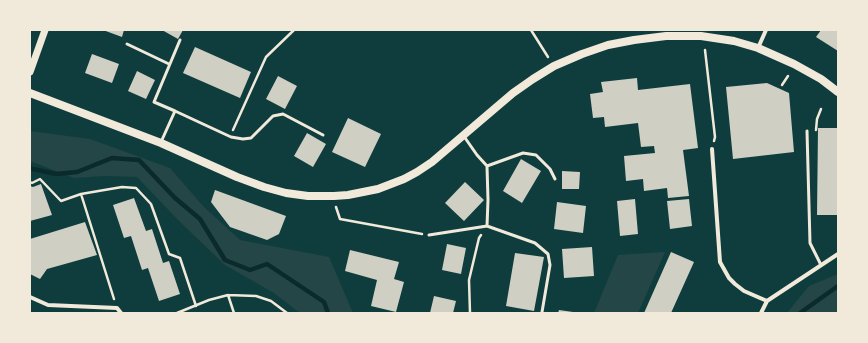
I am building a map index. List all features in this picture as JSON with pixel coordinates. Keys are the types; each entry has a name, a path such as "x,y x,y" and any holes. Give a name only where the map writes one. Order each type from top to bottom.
{"main road":[{"path":"30,93 160,143 237,177 264,187 286,193 308,196 334,196 378,189 418,172 432,162 513,93 533,79 554,66 608,45 652,37 701,36 734,41 758,48 794,64 838,92"}],"street":[{"path":"30,72 45,30"},
{"path":"758,48 766,30"},
{"path":"712,148 720,262 729,278 744,291 767,301"},
{"path":"761,313 767,301 838,254"},
{"path":"30,297 48,305 117,308 121,313"}],"lane":[{"path":"180,40 154,102 231,137 243,139 252,138 273,116 283,114 323,135"},
{"path":"127,44 169,64"},
{"path":"160,143 175,111"},
{"path":"807,130 810,243 821,266"},
{"path":"464,135 477,155 487,166 487,226"},
{"path":"487,166 524,153 536,156 550,169 555,179"},
{"path":"428,235 487,226 535,243 548,254 550,265 542,312"}],"path":[{"path":"231,137 266,57 294,30"},
{"path":"531,30 554,66"},
{"path":"705,50 715,137 712,148"},
{"path":"782,85 788,76"},
{"path":"807,130 816,130 817,119 821,109"},
{"path":"30,182 32,183 40,179 60,201 81,194 122,187 136,188 151,204 169,254 180,258 196,306"},
{"path":"81,194 117,308"},
{"path":"334,196 340,219 428,235"},
{"path":"470,313 469,280 479,238 487,226"},
{"path":"228,295 234,313"},
{"path":"177,313 228,295 256,296 271,301 286,313"}],"shaded area":[{"path":"30,131 90,139 170,168 203,206 240,240 329,257 353,313 300,313 274,293 225,265 179,221 137,177 105,176 74,178 30,161"},
{"path":"665,252 638,313 594,313 618,255"},
{"path":"838,274 838,313 787,313 809,286"}],"building":[{"path":"103,30 124,30 122,37"},
{"path":"162,30 183,30 178,39"},
{"path":"821,30 838,30 838,51 816,37"},
{"path":"195,47 251,72 240,98 183,73"},
{"path":"92,54 119,64 112,83 85,73"},
{"path":"137,71 155,80 146,99 128,91"},
{"path":"278,76 297,86 285,109 266,99"},
{"path":"637,78 638,90 690,84 698,148 683,150 689,196 668,198 667,188 644,191 643,179 626,181 624,156 655,153 654,146 641,147 638,123 605,127 604,117 593,118 590,94 603,92 601,82"},
{"path":"767,83 789,93 794,152 733,159 726,87"},
{"path":"348,118 381,134 365,167 332,152"},
{"path":"818,128 838,128 838,215 817,215"},
{"path":"307,133 326,144 313,167 294,156"},
{"path":"521,159 541,171 522,203 503,191"},
{"path":"562,171 580,172 579,189 562,189"},
{"path":"465,182 484,200 464,221 445,203"},
{"path":"41,184 52,215 30,221 30,186 33,187"},
{"path":"215,190 286,216 279,234 267,240 230,227 211,202"},
{"path":"134,198 146,231 152,229 163,263 169,261 180,294 159,301 148,268 142,270 131,236 124,238 113,205"},
{"path":"635,199 638,234 620,236 617,201"},
{"path":"689,199 692,226 670,229 667,201"},
{"path":"557,202 586,206 583,233 554,229"},
{"path":"85,222 97,255 47,269 40,279 30,274 30,239"},
{"path":"447,244 466,248 461,274 442,270"},
{"path":"592,247 594,276 564,278 562,249"},
{"path":"350,250 399,262 394,279 404,282 396,312 371,306 377,280 345,271"},
{"path":"671,252 694,262 671,313 644,313"},
{"path":"515,253 544,257 534,311 506,306"},
{"path":"434,296 456,301 453,313 430,313"},
{"path":"559,310 573,312 573,313 558,313"}],"waterway":[{"path":"30,167 56,174 77,172 112,158 139,160 175,198 200,219 225,260 250,270 267,264 324,302 328,313"},
{"path":"800,313 838,286"}]}
